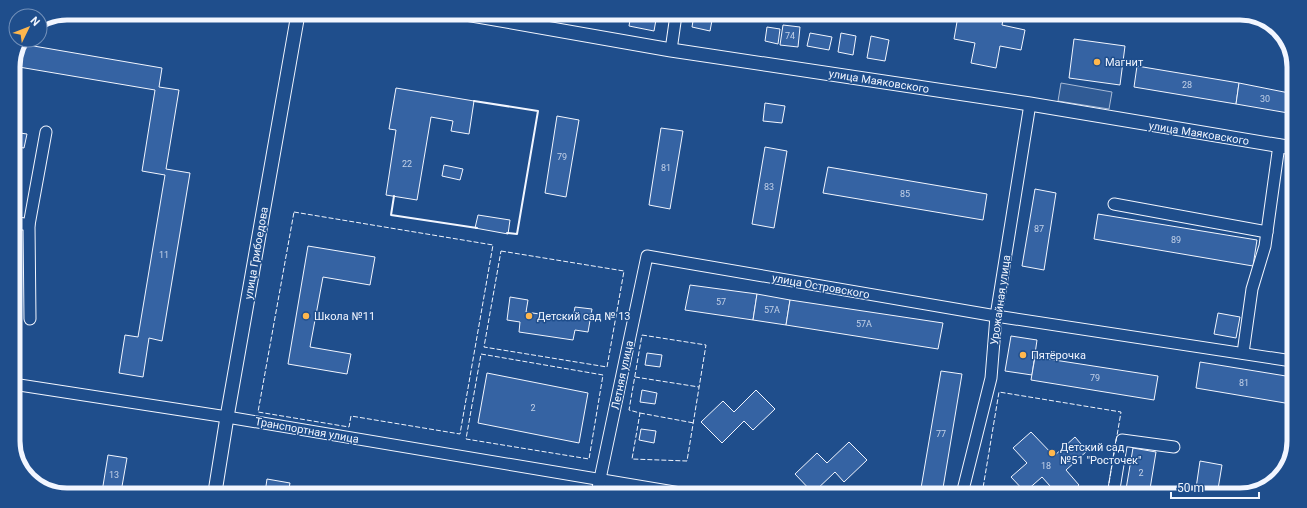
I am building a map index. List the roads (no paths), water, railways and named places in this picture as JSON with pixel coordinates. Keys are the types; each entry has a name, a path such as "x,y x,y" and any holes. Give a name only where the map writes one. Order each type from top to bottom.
{"street":[{"name":"улица Грибоедова","path":"216,488 297,20"},
{"name":"улица Маяковского","path":"500,20 671,50 1030,104 1287,147"},
{"path":"671,50 675,20"},
{"name":"Урожайная улица","path":"964,488 991,378 996,316 1030,104"},
{"path":"30,320 29,226 46,132"},
{"path":"1243,354 1252,289 1265,246 1279,145"},
{"path":"1114,204 1267,232"},
{"path":"20,224 29,226"},
{"name":"улица Островского","path":"647,256 996,316 1287,360"},
{"name":"Летняя улица","path":"598,488 647,256"},
{"name":"Транспортная улица","path":"20,385 227,417 649,488"},
{"path":"1114,488 1122,440 1174,447"}],"place":[{"name":"Магнит","path":"1097,62"},
{"name":"Школа №11","path":"306,316"},
{"name":"Детский сад № 13","path":"529,316"},
{"name":"Пятёрочка","path":"1023,355"},
{"name":"Детский сад №51 \"Росточек\"","path":"1052,453"}]}
